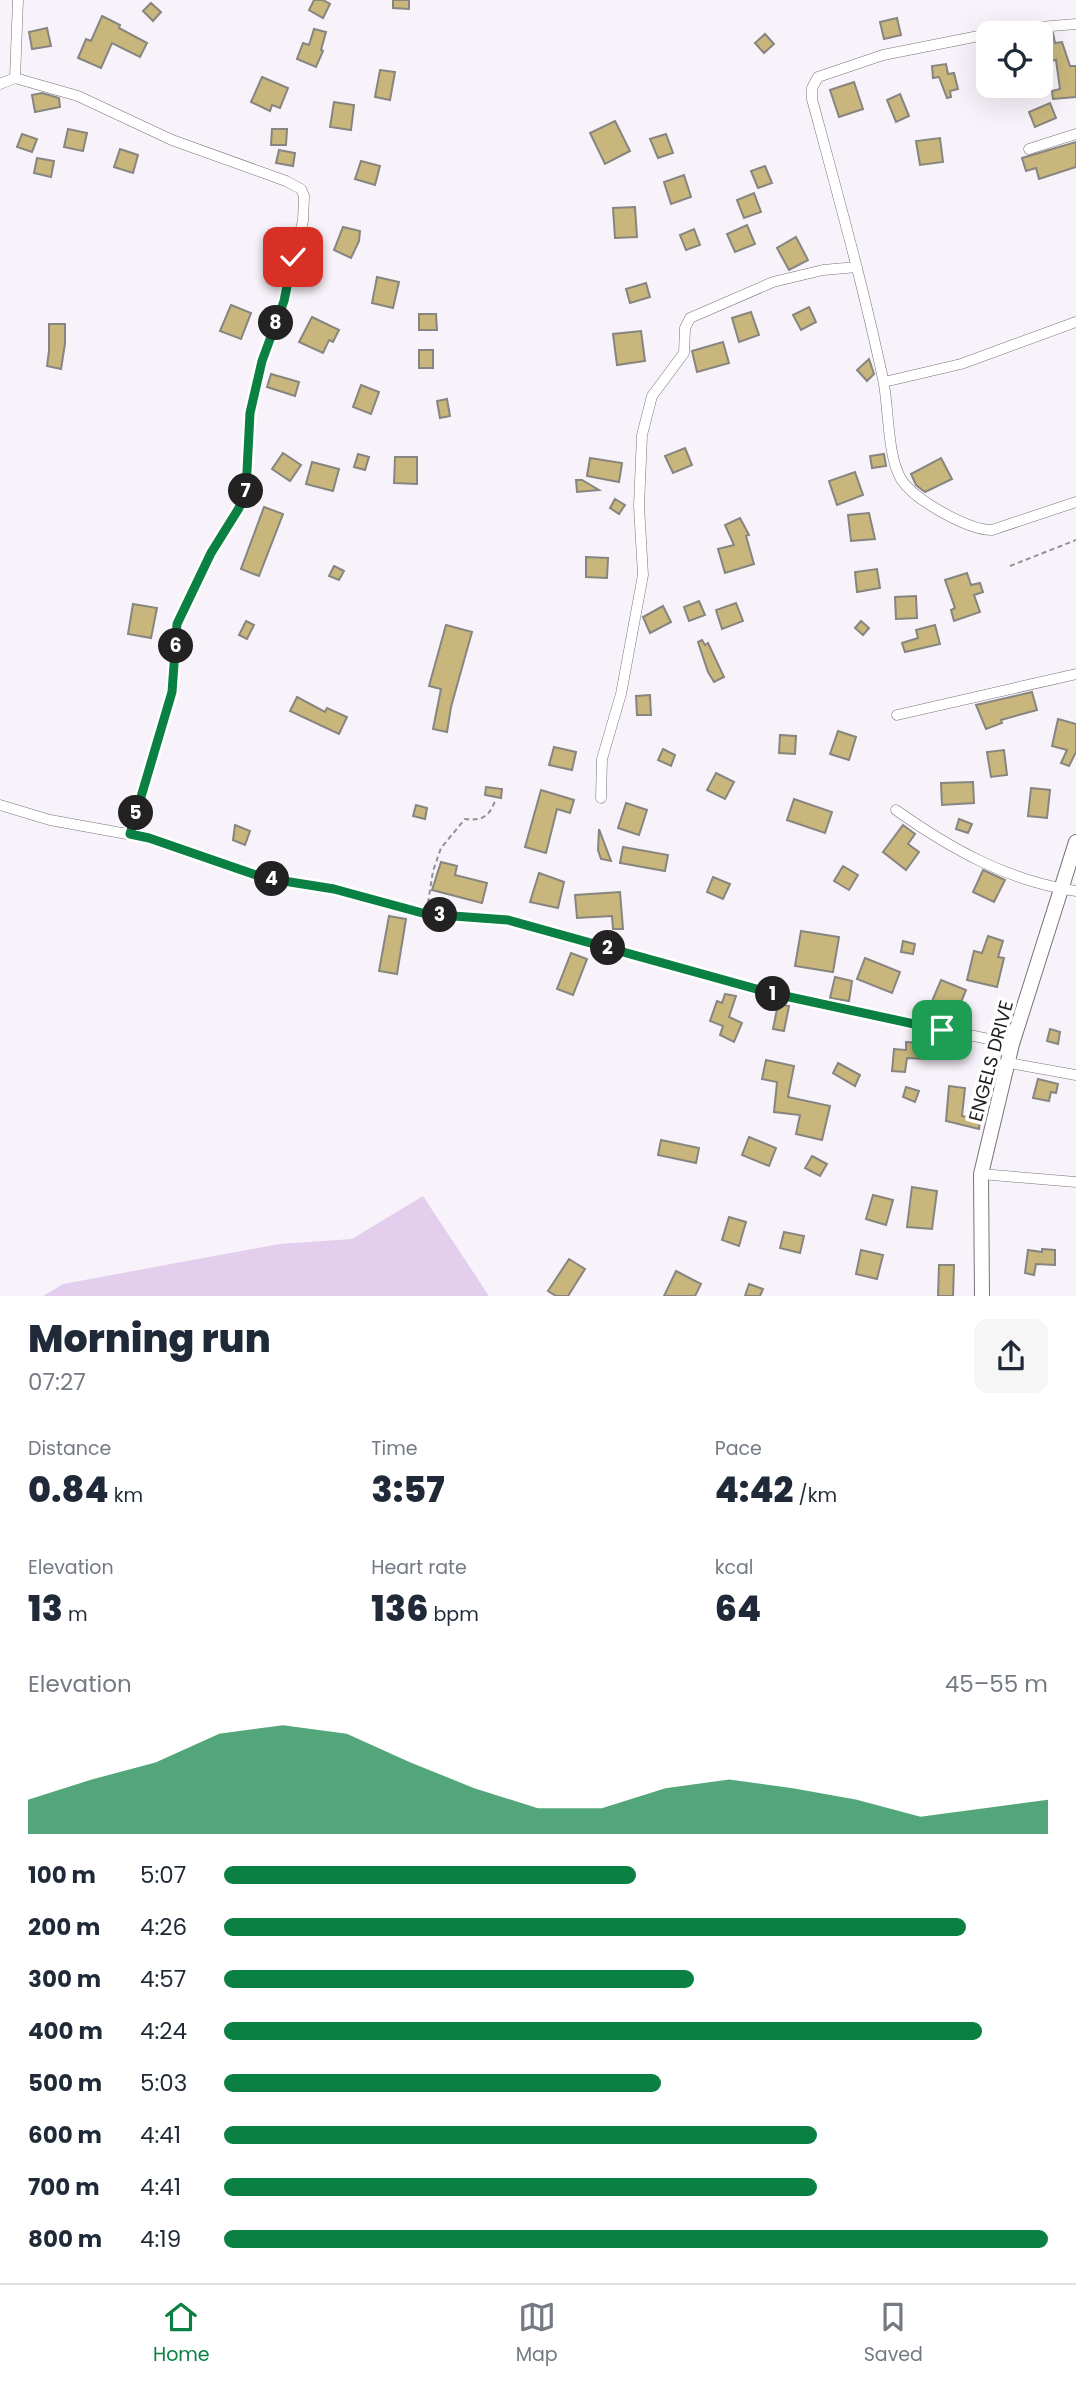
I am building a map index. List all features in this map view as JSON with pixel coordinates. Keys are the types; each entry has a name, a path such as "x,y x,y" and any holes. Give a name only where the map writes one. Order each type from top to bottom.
{"street":[{"path":"15,78 18,0"},
{"path":"1053,26 1076,24"},
{"path":"976,37 883,55 818,77 812,88 812,99 857,267 884,382 894,461 901,479 912,491 943,512 979,530 992,530 1076,502"},
{"path":"0,84 15,78 78,96 172,140 286,181 301,189 304,196 303,221 284,301 262,361 250,413 246,490 239,508 211,553 177,624 172,692 130,834"},
{"path":"1029,149 1076,134"},
{"path":"601,798 602,759 621,694 643,575 639,495 642,435 652,396 684,354 685,328 690,318 773,282 823,270 857,267"},
{"path":"884,382 961,364 1076,323"},
{"path":"897,715 1076,674"},
{"path":"0,806 50,820 149,838 265,878 334,889 426,914 508,920 771,993 1012,1044"},
{"path":"896,810 938,839 985,865 1069,890"},
{"name":"ENGELS DRIVE","path":"982,1296 981,1174 1012,1044 1069,890 1076,842"},
{"path":"1009,1063 1076,1075"},
{"path":"981,1174 1076,1182"}],"path":[{"path":"1010,566 1076,540"},
{"path":"426,914 433,871 441,848 465,819 485,817 491,812 495,801"}],"shaded area":[{"path":"423,1196 489,1296 43,1296 63,1284 279,1244 352,1239"}],"building":[{"path":"314,0 323,0 330,4 323,18 309,10"},
{"path":"393,0 409,0 409,9 393,8"},
{"path":"151,3 161,12 153,21 143,11"},
{"path":"102,16 147,43 140,57 112,43 101,68 78,58 86,39 91,41"},
{"path":"897,18 901,35 884,39 880,22"},
{"path":"47,28 51,46 32,49 29,32"},
{"path":"314,29 326,32 321,50 323,51 316,67 297,59 303,43 309,45"},
{"path":"1053,33 1055,43 1062,42 1070,66 1076,66 1076,97 1053,99 1053,91 1060,89 1056,60 1053,60"},
{"path":"765,34 774,44 764,53 755,43"},
{"path":"946,64 948,74 954,73 958,89 950,91 951,97 947,98 939,77 933,78 932,66"},
{"path":"380,70 395,72 390,100 375,97"},
{"path":"262,77 288,88 280,108 272,105 270,111 251,102"},
{"path":"854,82 863,109 839,117 830,90"},
{"path":"42,93 59,98 60,107 35,112 32,95"},
{"path":"900,94 909,116 896,122 887,100"},
{"path":"334,102 354,105 351,130 330,127"},
{"path":"1050,103 1056,118 1035,127 1029,112"},
{"path":"615,121 630,151 605,164 590,133"},
{"path":"68,129 87,133 83,151 64,147"},
{"path":"272,129 287,129 286,145 271,145"},
{"path":"22,134 37,139 32,152 17,147"},
{"path":"666,134 673,153 658,158 650,139"},
{"path":"940,138 943,162 920,165 916,141"},
{"path":"1076,142 1076,167 1039,179 1036,168 1026,171 1022,158"},
{"path":"120,149 138,155 133,173 114,167"},
{"path":"279,150 295,153 293,166 276,163"},
{"path":"37,158 54,161 51,177 34,173"},
{"path":"361,161 380,166 375,185 355,179"},
{"path":"765,166 772,183 758,188 751,171"},
{"path":"684,175 691,197 671,204 664,182"},
{"path":"754,193 761,212 744,218 737,200"},
{"path":"635,207 637,237 615,238 613,208"},
{"path":"747,225 755,244 735,252 727,234"},
{"path":"343,227 360,231 359,241 351,258 334,250"},
{"path":"694,229 700,245 686,250 680,235"},
{"path":"796,237 808,260 789,270 777,248"},
{"path":"377,277 399,282 393,308 372,303"},
{"path":"646,283 650,297 630,303 626,289"},
{"path":"231,305 251,313 241,339 220,331"},
{"path":"809,307 816,322 801,330 793,315"},
{"path":"751,312 759,335 739,342 732,318"},
{"path":"419,314 436,314 437,330 419,330"},
{"path":"312,317 339,330 333,342 329,340 323,353 299,342"},
{"path":"49,324 65,324 61,369 47,366"},
{"path":"641,331 645,361 617,365 613,334"},
{"path":"723,342 729,363 697,372 692,351"},
{"path":"419,350 433,350 433,368 419,368"},
{"path":"869,359 874,374 867,381 857,370"},
{"path":"271,374 299,382 295,396 267,387"},
{"path":"361,385 379,392 371,414 353,407"},
{"path":"447,399 450,416 440,418 437,401"},
{"path":"685,448 692,465 673,473 665,456"},
{"path":"283,453 301,465 290,481 272,469"},
{"path":"358,454 369,457 365,470 354,467"},
{"path":"884,454 886,466 872,468 870,456"},
{"path":"395,457 417,457 417,484 394,483"},
{"path":"590,458 622,463 619,482 587,476"},
{"path":"941,458 952,479 925,492 916,485 911,474"},
{"path":"312,462 339,469 333,491 306,484"},
{"path":"855,472 863,495 837,505 829,481"},
{"path":"576,480 582,480 599,490 577,492"},
{"path":"615,499 625,505 619,514 610,508"},
{"path":"264,507 283,514 259,576 241,569"},
{"path":"869,513 875,539 851,541 848,515"},
{"path":"740,518 749,535 746,536 754,564 725,573 718,549 734,545 725,525"},
{"path":"586,557 608,558 607,578 586,577"},
{"path":"334,566 344,571 339,580 329,576"},
{"path":"877,569 880,588 857,592 855,572"},
{"path":"967,573 971,585 980,583 983,592 974,595 980,612 954,621 951,610 955,608 945,580"},
{"path":"916,596 917,618 896,619 895,597"},
{"path":"699,601 705,615 689,621 684,607"},
{"path":"736,603 743,621 722,629 716,610"},
{"path":"133,604 157,608 151,638 128,634"},
{"path":"663,606 671,622 650,633 643,617"},
{"path":"246,621 254,625 247,639 239,635"},
{"path":"861,621 869,628 863,635 855,628"},
{"path":"446,625 472,632 451,707 447,732 433,729 441,689 429,686"},
{"path":"935,625 940,644 905,652 902,643 918,638 916,630"},
{"path":"702,640 705,645 708,643 724,677 714,682 698,642"},
{"path":"1032,692 1037,710 1001,720 1002,723 986,729 976,705"},
{"path":"650,695 651,715 637,715 636,696"},
{"path":"297,697 325,712 327,708 347,717 339,734 290,711"},
{"path":"1058,719 1076,724 1076,752 1069,766 1061,763 1067,750 1052,746"},
{"path":"838,731 856,737 849,760 830,754"},
{"path":"780,735 796,736 795,754 779,753"},
{"path":"554,747 576,752 572,770 549,765"},
{"path":"663,749 675,755 671,766 658,760"},
{"path":"1004,750 1007,775 991,777 987,752"},
{"path":"716,773 734,782 725,799 707,790"},
{"path":"973,782 974,803 942,805 941,783"},
{"path":"486,787 502,789 501,798 485,795"},
{"path":"1031,788 1050,790 1047,818 1028,816"},
{"path":"541,790 574,800 570,813 557,809 546,853 525,847"},
{"path":"794,799 832,812 825,833 787,820"},
{"path":"626,803 647,810 639,835 618,828"},
{"path":"416,805 427,808 425,819 413,816"},
{"path":"959,819 972,824 968,833 956,829"},
{"path":"235,825 250,831 245,845 233,840"},
{"path":"903,825 915,834 908,844 919,852 906,870 883,852"},
{"path":"599,829 611,861 601,859 598,850"},
{"path":"623,847 668,855 665,871 620,863"},
{"path":"441,862 457,866 455,875 487,883 482,903 432,890"},
{"path":"843,866 858,875 849,890 834,881"},
{"path":"983,870 1005,880 994,902 973,892"},
{"path":"539,873 564,882 558,908 530,902"},
{"path":"713,877 730,884 723,899 707,892"},
{"path":"620,892 623,929 613,929 612,916 577,918 575,895"},
{"path":"389,916 406,919 397,974 379,971"},
{"path":"801,931 839,937 833,972 795,966"},
{"path":"988,936 1003,941 998,957 1004,958 997,987 967,980 974,951 982,953"},
{"path":"903,941 915,944 913,954 901,952"},
{"path":"571,953 587,959 573,995 557,989"},
{"path":"865,958 900,972 892,993 857,979"},
{"path":"835,977 852,981 849,1001 830,998"},
{"path":"941,980 966,990 955,1017 930,1006"},
{"path":"725,994 736,996 729,1017 742,1023 734,1042 720,1035 723,1026 710,1021 717,1001 722,1003"},
{"path":"778,1004 789,1006 784,1031 773,1029"},
{"path":"1050,1029 1060,1032 1058,1044 1047,1041"},
{"path":"906,1042 945,1045 942,1054 927,1050 926,1059 907,1058 905,1072 892,1071 894,1049 906,1050"},
{"path":"766,1060 794,1066 788,1097 830,1106 822,1140 796,1134 800,1115 774,1112 777,1082 762,1079"},
{"path":"838,1063 860,1075 855,1086 833,1073"},
{"path":"1038,1079 1058,1084 1056,1093 1051,1092 1049,1101 1033,1098"},
{"path":"949,1086 965,1088 962,1116 980,1120 979,1129 946,1121"},
{"path":"906,1087 919,1091 915,1102 903,1097"},
{"path":"749,1137 776,1148 769,1166 742,1155"},
{"path":"661,1140 699,1148 696,1163 658,1155"},
{"path":"812,1156 827,1164 820,1176 805,1168"},
{"path":"912,1187 937,1191 932,1229 907,1227"},
{"path":"873,1195 893,1200 886,1225 866,1219"},
{"path":"729,1217 746,1222 739,1246 722,1240"},
{"path":"784,1232 804,1236 800,1253 780,1248"},
{"path":"1042,1249 1055,1250 1055,1265 1036,1264 1034,1275 1025,1273 1028,1250 1042,1252"},
{"path":"861,1250 883,1255 877,1279 856,1274"},
{"path":"569,1259 585,1269 568,1296 556,1296 548,1291"},
{"path":"939,1265 954,1265 953,1296 938,1296"},
{"path":"676,1271 701,1284 695,1296 664,1296"},
{"path":"749,1284 763,1289 760,1296 745,1296"}],"route":[{"path":"293,257 284,301 262,361 250,413 246,490 239,508 211,553 177,624 172,692 130,834 265,878 334,889 426,914 508,920 771,993 942,1030"}]}
